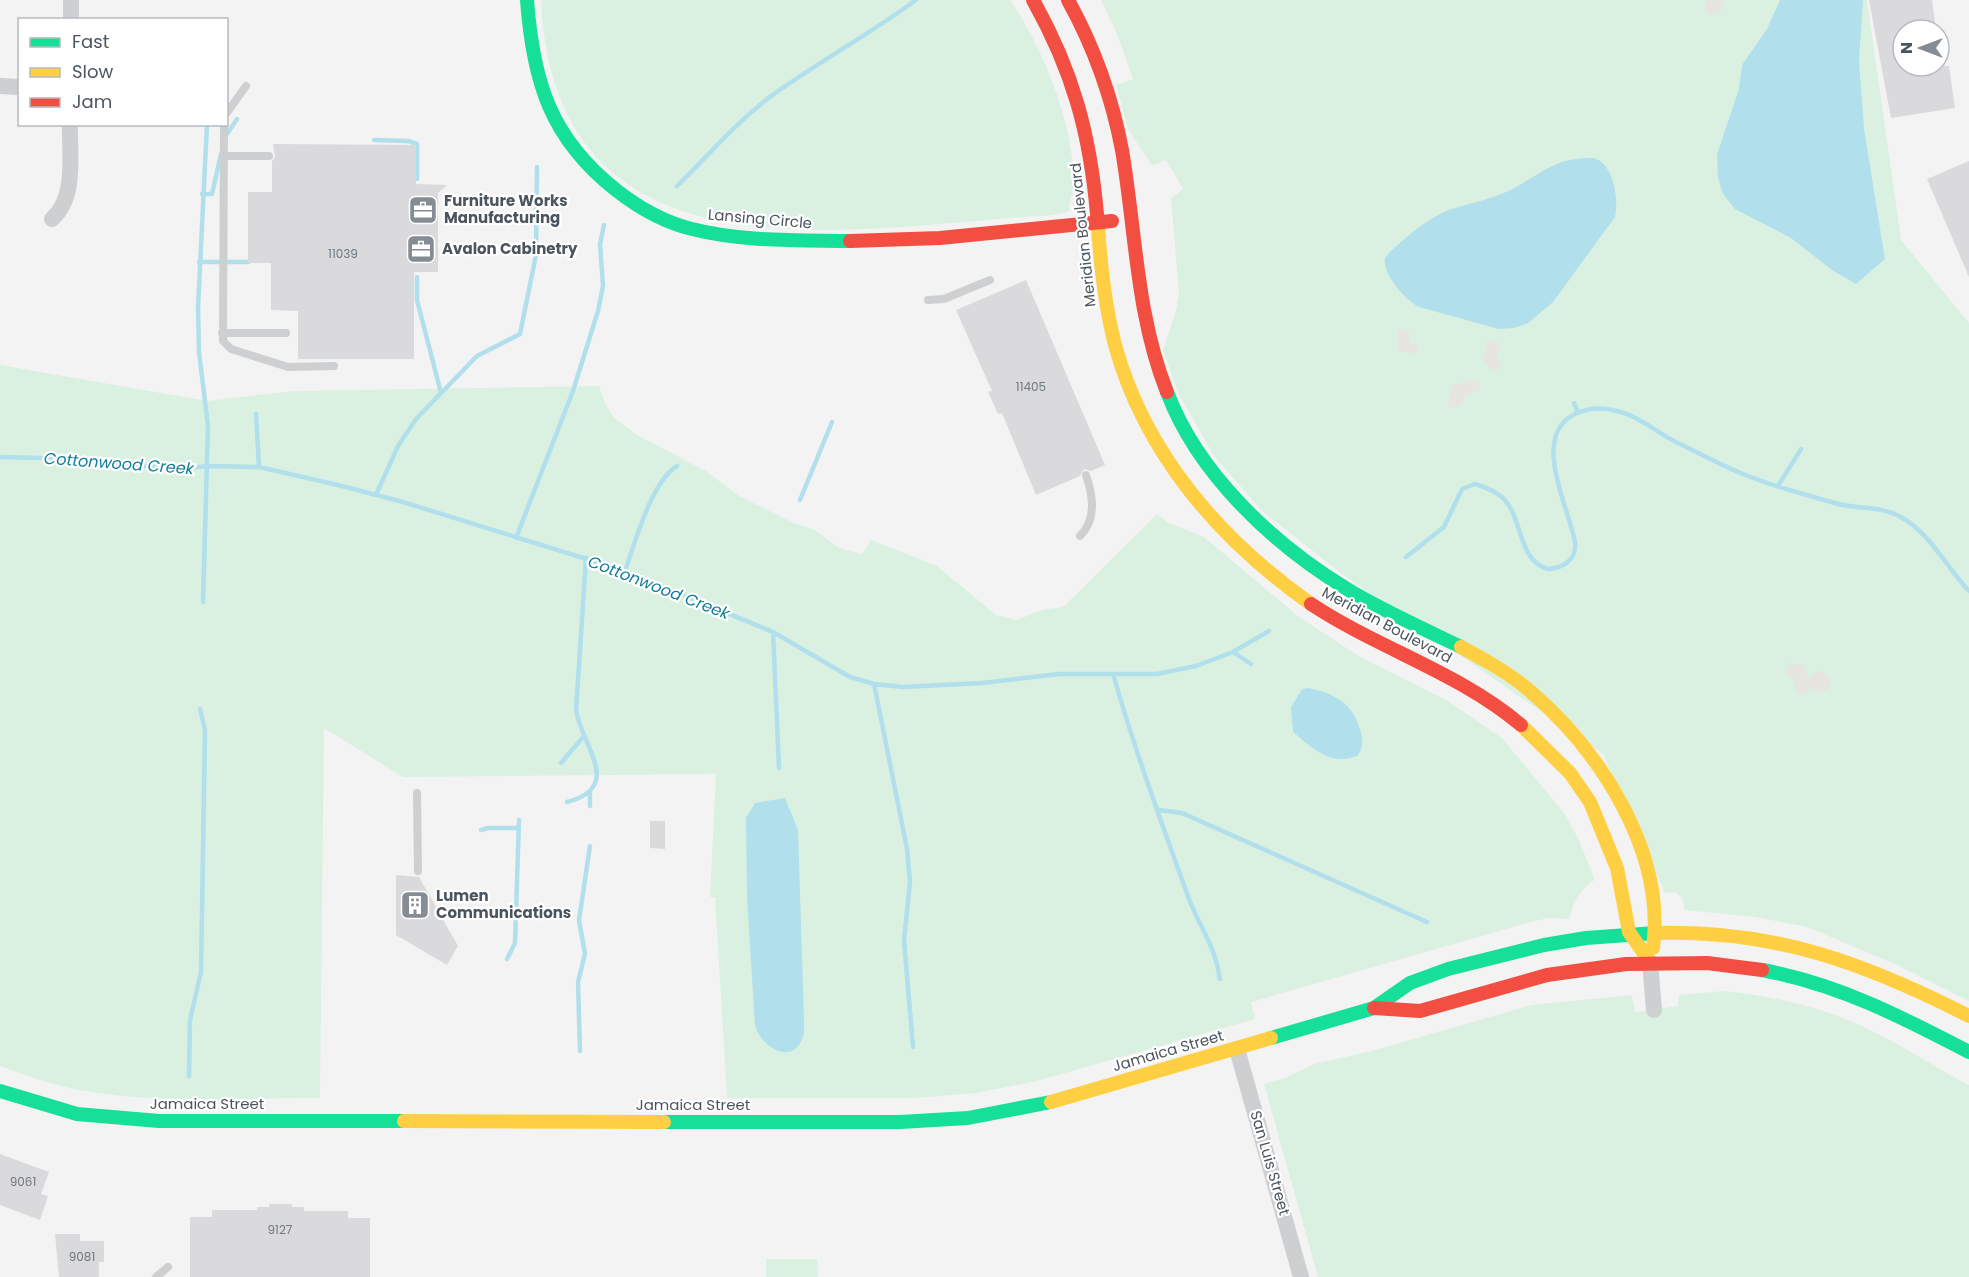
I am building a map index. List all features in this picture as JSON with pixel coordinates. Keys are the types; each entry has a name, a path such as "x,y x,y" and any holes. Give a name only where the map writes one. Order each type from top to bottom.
{"main road":[{"name":"Lansing Circle","path":"527,0 534,70 545,102 559,130 583,162 602,180 629,201 668,222 722,234 845,241 926,238 1130,219"},
{"name":"Meridian Boulevard","path":"1032,0 1060,53 1077,100 1088,142 1106,301 1124,371 1152,435 1187,488 1233,540 1303,598 1349,627 1482,695 1520,725 1558,760 1587,800 1606,837 1624,893 1642,933 1650,962"},
{"name":"Meridian Boulevard","path":"1068,0 1096,57 1112,106 1123,153 1137,288 1152,354 1172,405 1206,461 1249,512 1323,574 1360,597 1482,658 1519,682 1555,714 1599,767 1628,819 1649,878 1642,933 1650,962"},
{"name":"Jamaica Street","path":"0,1091 72,1113 146,1120 928,1121 991,1115 1035,1106 1374,1008 1415,981 1478,962 1571,940 1642,933"},
{"path":"1642,933 1731,936 1822,953 1901,982 1969,1016"},
{"name":"Jamaica Street","path":"1374,1008 1419,1011 1546,975 1600,966 1650,962"},
{"path":"1650,962 1710,964 1800,978 1874,1003 1969,1052"}],"street":[{"path":"71,0 71,18"},
{"path":"0,86 18,87"},
{"path":"52,219 61,211 68,193 70,126"},
{"path":"1650,962 1654,1010"},
{"name":"San Luis Street","path":"1237,1048 1301,1277"}],"lane":[{"path":"228,111 246,86"},
{"path":"224,126 222,333 228,347 288,367 334,366"},
{"path":"224,156 268,156"},
{"path":"928,300 944,299 990,280"},
{"path":"222,333 286,333"},
{"path":"1080,536 1088,525 1092,511 1091,493 1086,476"},
{"path":"417,793 418,871"},
{"path":"156,1277 168,1267"}],"green space":[{"path":"541,0 1010,0 1034,40 1054,85 1068,132 1074,179 1069,211 1051,215 929,225 860,229 792,229 728,222 670,206 620,178 580,136 553,78"},
{"path":"1101,0 1867,0 1901,240 1969,323 1969,1001 1897,965 1807,927 1755,917 1685,910 1682,898 1675,892 1665,893 1603,754 1342,574 1262,511 1214,456 1178,393 1163,350 1176,311 1179,293 1171,198 1183,189 1166,160 1152,166 1128,129 1116,85 1133,79 1117,34"},
{"path":"0,365 207,401 294,391 599,386 614,418 637,435 706,471 739,496 794,523 815,530 839,548 862,554 871,540 937,566 996,615 1017,620 1042,610 1063,607 1157,514 1169,523 1204,537 1298,616 1357,655 1446,700 1502,738 1564,813 1578,838 1595,880 1578,896 1570,919 1549,918 1530,922 1251,1002 1255,1019 1037,1081 976,1093 916,1098 727,1098 715,897 710,897 716,774 403,777 324,728 320,1098 206,1100 148,1098 80,1090 34,1078 0,1066"},
{"path":"1724,991 1787,1001 1848,1020 1894,1042 1969,1085 1969,1277 1318,1277 1264,1084 1285,1078 1314,1064 1372,1051 1531,1005 1632,995 1635,1012 1678,1006 1679,995"},
{"path":"766,1259 817,1259 818,1277 766,1277"}],"sand":[{"path":"1707,0 1725,0 1720,12 1710,16 1704,11"},
{"path":"1403,328 1409,332 1410,342 1419,348 1416,354 1398,351 1397,330"},
{"path":"1494,340 1500,344 1498,355 1501,366 1495,371 1490,369 1483,360 1487,341"},
{"path":"1473,380 1480,383 1479,391 1466,394 1462,404 1452,408 1447,406 1452,385"},
{"path":"1790,663 1804,665 1808,678 1817,671 1824,672 1830,681 1828,689 1821,693 1812,688 1805,694 1798,695 1795,682 1785,672"}],"water":[{"path":"1780,0 1863,0 1859,61 1864,129 1885,259 1856,284 1832,270 1791,238 1735,209 1723,194 1718,178 1717,154 1739,89 1742,65 1767,29"},
{"path":"1594,158 1606,167 1614,183 1615,217 1553,302 1528,323 1514,328 1499,329 1419,307 1401,293 1391,279 1385,258 1408,236 1436,216 1506,192 1557,164"},
{"path":"1307,688 1333,696 1352,712 1357,720 1362,740 1362,747 1357,756 1339,759 1323,754 1293,732 1291,707 1302,689"},
{"path":"785,798 798,830 804,1027 803,1037 797,1047 785,1052 770,1047 755,1026 747,897 746,818 755,803"}],"building":[{"path":"1869,0 1932,0 1934,18 1891,18 1891,78 1951,78 1955,108 1891,118"},
{"path":"273,144 416,145 416,184 447,185 438,193 438,272 414,272 414,359 298,359 298,311 271,310 271,263 248,263 248,192 272,192 272,161 275,157"},
{"path":"1969,161 1969,277 1927,179"},
{"path":"1026,280 1105,465 1091,471 1084,469 1080,476 1036,495 1002,413 998,414 988,392 992,391 956,310"},
{"path":"650,821 665,821 665,849 650,848"},
{"name":"Lumen Communications","path":"396,875 419,877 458,946 447,965 396,935"},
{"path":"0,1154 49,1172 41,1194 48,1196 40,1220 0,1205"},
{"path":"269,1204 292,1204 292,1207 304,1207 304,1211 348,1211 348,1218 370,1218 370,1277 190,1277 190,1217 212,1217 212,1210 257,1210 257,1207 269,1207"},
{"path":"55,1234 80,1234 80,1241 104,1241 104,1262 99,1262 99,1277 59,1277"}],"waterway":[{"path":"677,186 761,104 916,0"},
{"path":"225,137 237,119"},
{"path":"203,602 208,426 199,352 198,308 207,126"},
{"path":"374,140 408,141 417,144 417,179"},
{"path":"202,194 212,194 221,154"},
{"path":"376,495 398,446 416,419 477,356 520,334 536,255 537,167"},
{"path":"516,538 573,391 598,311 603,286 600,244 604,225"},
{"path":"199,262 248,262"},
{"path":"417,277 417,300 441,393"},
{"path":"1574,403 1578,412"},
{"name":"Cottonwood Creek","path":"1406,557 1444,527 1462,489 1475,484 1491,490 1504,499 1515,517 1526,549 1538,565 1548,569 1568,562 1574,553 1575,542 1554,465 1553,450 1556,436 1562,424 1574,415 1588,410 1602,409 1625,413 1678,443 1730,469 1759,480 1835,503 1893,513 1921,532 1969,591"},
{"path":"256,414 259,467"},
{"path":"800,500 832,422"},
{"path":"1778,486 1801,449"},
{"name":"Cottonwood Creek","path":"0,457 84,459 173,469 208,466 259,467 342,486 403,502 625,571 773,632 850,677 874,684 903,687 982,683 1059,674 1157,674 1196,666 1233,652 1269,631"},
{"path":"625,571 652,499 659,485 677,466"},
{"path":"567,802 584,795 594,786 597,776 591,751 576,710 586,558"},
{"path":"773,632 779,768"},
{"path":"1233,652 1251,664"},
{"path":"1113,674 1159,815 1189,899 1211,947 1220,979"},
{"path":"874,684 907,849 910,882 904,940 913,1047"},
{"path":"189,1076 190,1020 201,972 205,730 200,709"},
{"path":"561,763 584,736"},
{"path":"590,794 590,806"},
{"path":"1159,810 1182,813 1427,922"},
{"path":"507,959 515,943 519,820"},
{"path":"481,830 518,828"},
{"path":"580,1051 578,982 585,954 579,920 590,846"}],"traffic: fast":[{"path":"527,0 534,57 549,106 575,150 593,170 625,197 661,218 681,226 711,233 771,240 850,241"},
{"path":"1167,392 1181,422 1218,479 1266,529 1292,551 1347,589 1461,647"},
{"path":"1271,1038 1374,1008 1410,983 1448,969 1544,945 1586,938 1655,933"},
{"path":"1762,970 1817,984 1869,1003 1969,1052"},
{"path":"0,1091 77,1114 159,1121 404,1121"},
{"path":"664,1122 900,1122 968,1118 1051,1102"}],"traffic: slow":[{"path":"1097,214 1103,280 1111,329 1128,385 1145,422 1166,458 1217,523 1246,552 1311,604"},
{"path":"1461,647 1488,662 1530,691 1581,743 1603,773 1623,806 1638,840 1649,876 1654,912 1653,948"},
{"path":"1521,725 1570,773 1590,802 1617,868 1629,932 1650,962"},
{"path":"1655,933 1698,933 1739,937 1817,953 1893,980 1969,1016"},
{"path":"1051,1102 1271,1038"},
{"path":"404,1121 664,1122"}],"traffic: jam":[{"path":"1033,0 1059,52 1077,104 1090,157 1097,214"},
{"path":"1068,0 1094,54 1113,111 1127,181 1143,303 1157,363 1167,392"},
{"path":"850,241 940,238 1112,221"},
{"path":"1311,604 1337,620 1445,675 1497,706 1521,725"},
{"path":"1374,1008 1420,1011 1547,975 1626,964 1707,963 1762,970"}],"place":[{"name":"Furniture Works Manufacturing","path":"423,210"},
{"name":"Avalon Cabinetry","path":"421,249"},
{"name":"Lumen Communications","path":"415,905"}]}
